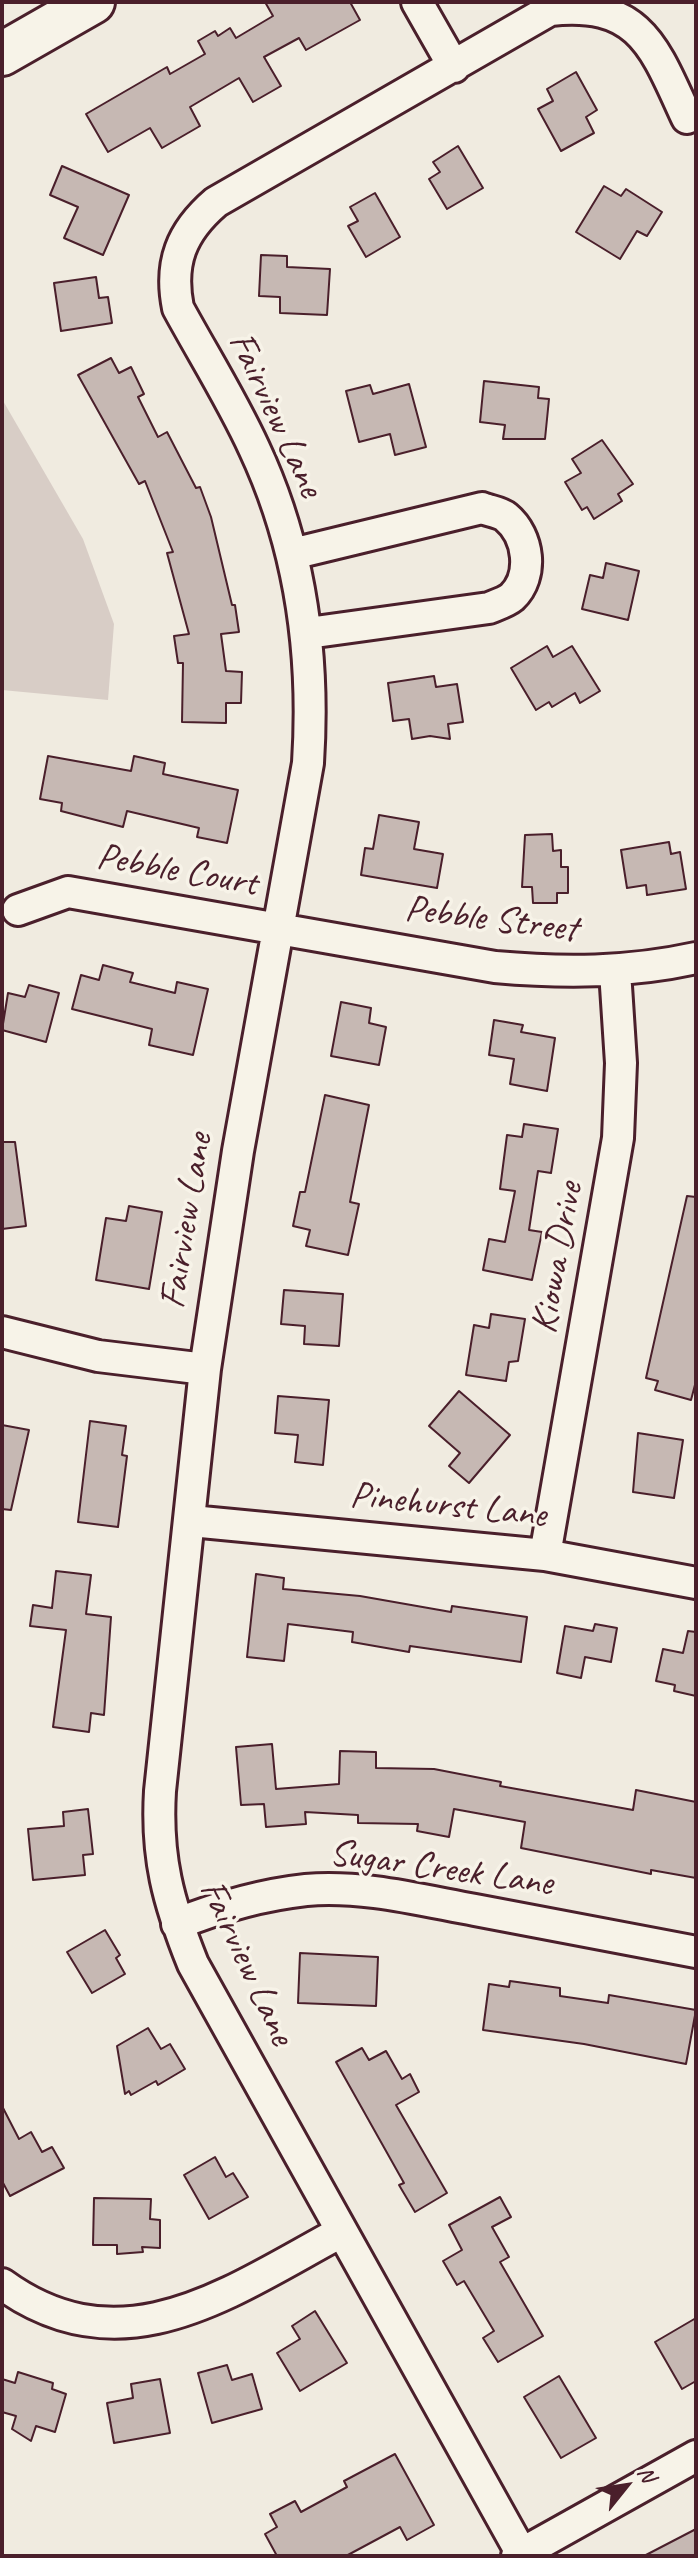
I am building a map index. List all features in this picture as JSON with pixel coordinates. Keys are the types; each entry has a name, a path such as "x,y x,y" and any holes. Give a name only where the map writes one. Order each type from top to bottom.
{"street":[{"path":"2,54 93,2"},
{"path":"417,2 454,67"},
{"name":"Fairview Lane","path":"520,2555 193,1964 163,1878 157,1837 205,1369 308,763 311,718 308,633 292,554 254,447 178,308 173,283 175,258 199,217 216,202 550,10 576,4 599,5 621,12 638,25 652,44 687,118"},
{"path":"292,554 482,508 505,516 520,535 528,560 523,581 511,598 489,608 308,633"},
{"name":"Pebble Court","path":"18,910 68,892 278,929"},
{"name":"Pebble Street","path":"278,929 495,967 557,973 615,971 696,958"},
{"name":"Kiowa Drive","path":"545,1555 618,1138 621,1063 615,971"},
{"path":"2,1332 98,1356 205,1369"},
{"name":"Pinehurst Lane","path":"191,1521 545,1555 696,1583"},
{"name":"Sugar Creek Lane","path":"177,1924 221,1907 263,1896 309,1890 353,1891 403,1897 696,1952"},
{"path":"2,2284 58,2314 108,2324 145,2322 201,2307 341,2232"},
{"path":"520,2555 696,2456"}],"shaded area":[{"path":"2,399 83,539 114,624 108,700 2,690"}],"building":[{"path":"265,2 350,2 360,20 306,50 299,38 264,57 281,86 253,102 239,78 190,107 200,126 162,148 150,128 108,152 86,114 167,67 170,74 205,54 198,41 215,31 218,36 230,28 236,38 273,16"},
{"path":"576,72 597,110 586,117 594,133 561,151 538,109 553,101 547,89"},
{"path":"458,146 483,188 447,209 429,179 440,172 433,162"},
{"path":"62,166 129,195 103,255 64,238 78,207 50,195"},
{"path":"604,186 621,196 626,189 662,212 647,236 637,231 620,259 576,232"},
{"path":"375,193 400,237 366,257 348,226 358,221 350,207"},
{"path":"261,255 287,256 287,267 330,269 327,315 280,313 280,297 259,296"},
{"path":"96,277 99,298 108,297 112,323 61,331 54,283"},
{"path":"111,358 119,373 131,367 144,394 138,397 158,437 167,432 196,488 200,487 211,517 232,605 235,605 239,632 221,634 226,671 242,672 241,703 226,703 226,723 182,722 183,663 178,663 174,636 189,634 167,553 173,552 145,481 139,484 78,375"},
{"path":"484,381 539,387 538,398 549,399 545,439 503,439 505,425 480,422"},
{"path":"409,384 426,447 395,455 390,434 359,442 346,391 370,385 373,394"},
{"path":"602,440 633,484 618,494 622,501 594,519 587,507 582,510 565,482 581,473 572,459"},
{"path":"606,563 639,571 628,620 582,609 590,575 603,578"},
{"path":"547,646 553,657 572,646 600,691 580,703 575,693 552,707 549,702 536,710 511,668"},
{"path":"434,676 436,687 457,684 463,722 448,724 450,739 430,736 412,739 409,719 393,721 388,683"},
{"path":"48,756 131,771 134,756 165,763 163,774 238,790 227,843 197,837 199,828 127,811 123,827 61,811 62,803 40,799"},
{"path":"379,815 419,822 414,849 443,854 437,888 361,875 365,848 373,849"},
{"path":"552,834 553,851 561,850 561,867 568,867 568,893 557,893 557,903 533,903 532,887 522,887 525,835"},
{"path":"669,842 671,854 680,852 686,889 647,895 646,885 627,888 621,850"},
{"path":"103,965 133,973 130,982 175,993 177,982 208,989 193,1055 149,1045 152,1029 72,1009 81,975 99,980"},
{"path":"29,985 59,993 46,1042 2,1030 8,993 25,997"},
{"path":"341,1002 371,1008 369,1023 386,1027 379,1065 331,1056"},
{"path":"494,1020 523,1025 521,1032 555,1038 547,1091 510,1084 514,1059 489,1055"},
{"path":"325,1095 369,1105 350,1202 359,1204 348,1255 306,1246 310,1230 293,1226 300,1192 305,1192"},
{"path":"524,1124 558,1129 551,1173 538,1171 529,1230 542,1232 532,1280 483,1270 489,1239 505,1242 515,1191 500,1189 507,1135 522,1137"},
{"path":"2,1142 15,1142 26,1226 2,1229"},
{"path":"687,1196 696,1197 696,1381 691,1400 655,1390 658,1381 646,1378"},
{"path":"129,1206 162,1212 149,1289 96,1280 106,1218 126,1221"},
{"path":"284,1290 343,1294 339,1346 304,1344 305,1326 281,1324"},
{"path":"491,1314 525,1319 518,1361 509,1362 506,1381 466,1375 474,1325 489,1328"},
{"path":"459,1391 510,1435 469,1483 449,1466 460,1453 429,1426"},
{"path":"278,1396 329,1400 323,1465 295,1462 298,1435 275,1433"},
{"path":"90,1421 126,1426 122,1455 127,1456 118,1527 78,1522"},
{"path":"2,1425 29,1430 11,1510 2,1509"},
{"path":"638,1433 683,1440 674,1498 633,1492"},
{"path":"56,1571 91,1575 86,1614 111,1617 104,1715 91,1713 89,1732 53,1727 66,1630 30,1626 33,1605 52,1608"},
{"path":"256,1574 284,1578 283,1589 360,1596 451,1612 452,1606 527,1617 521,1662 410,1646 409,1652 352,1642 353,1632 288,1624 284,1661 247,1657"},
{"path":"595,1624 617,1628 611,1662 585,1657 581,1678 557,1673 565,1626 593,1631"},
{"path":"688,1631 696,1632 696,1696 674,1691 675,1685 656,1681 663,1649 683,1653"},
{"path":"272,1744 276,1789 339,1784 340,1751 376,1752 376,1768 434,1769 501,1782 500,1786 633,1810 636,1790 696,1802 696,1878 651,1870 651,1874 521,1848 525,1822 454,1809 449,1837 417,1831 418,1824 358,1823 358,1815 305,1812 306,1824 266,1827 264,1804 241,1805 236,1747"},
{"path":"88,1809 93,1854 83,1855 85,1875 33,1880 28,1829 64,1826 63,1812"},
{"path":"105,1930 120,1955 116,1958 125,1974 92,1993 67,1952"},
{"path":"300,1953 378,1957 376,2006 298,2003"},
{"path":"510,1981 560,1988 560,1996 608,2003 609,1995 696,2010 686,2064 584,2044 483,2030 489,1984 509,1987"},
{"path":"148,2028 161,2049 170,2044 185,2069 158,2085 156,2081 131,2095 129,2091 125,2094 117,2046"},
{"path":"362,2048 369,2060 386,2051 402,2079 410,2074 419,2092 396,2105 447,2193 415,2212 399,2185 404,2183 336,2062"},
{"path":"2,2106 19,2139 31,2132 42,2152 52,2147 64,2168 10,2196 2,2181"},
{"path":"215,2157 226,2177 233,2173 248,2197 209,2219 184,2175"},
{"path":"500,2197 511,2217 492,2227 509,2257 500,2262 543,2336 498,2362 483,2338 494,2331 464,2281 457,2285 443,2261 462,2250 449,2225"},
{"path":"94,2198 151,2199 150,2219 160,2220 160,2248 142,2247 143,2252 117,2254 117,2245 93,2245"},
{"path":"315,2311 347,2363 300,2391 277,2353 300,2339 292,2326"},
{"path":"696,2318 696,2381 682,2389 655,2342"},
{"path":"227,2365 232,2380 252,2374 262,2409 212,2423 198,2373"},
{"path":"18,2372 53,2383 52,2389 66,2394 55,2432 36,2426 31,2441 12,2429 16,2416 2,2412 2,2379 15,2383"},
{"path":"559,2376 596,2438 561,2458 524,2397"},
{"path":"160,2379 170,2433 114,2443 107,2403 133,2398 131,2384"},
{"path":"395,2454 434,2525 407,2540 400,2527 346,2556 277,2556 265,2534 277,2527 270,2514 295,2501 301,2512 347,2487 344,2481"},
{"path":"696,2529 696,2556 644,2556"}]}
